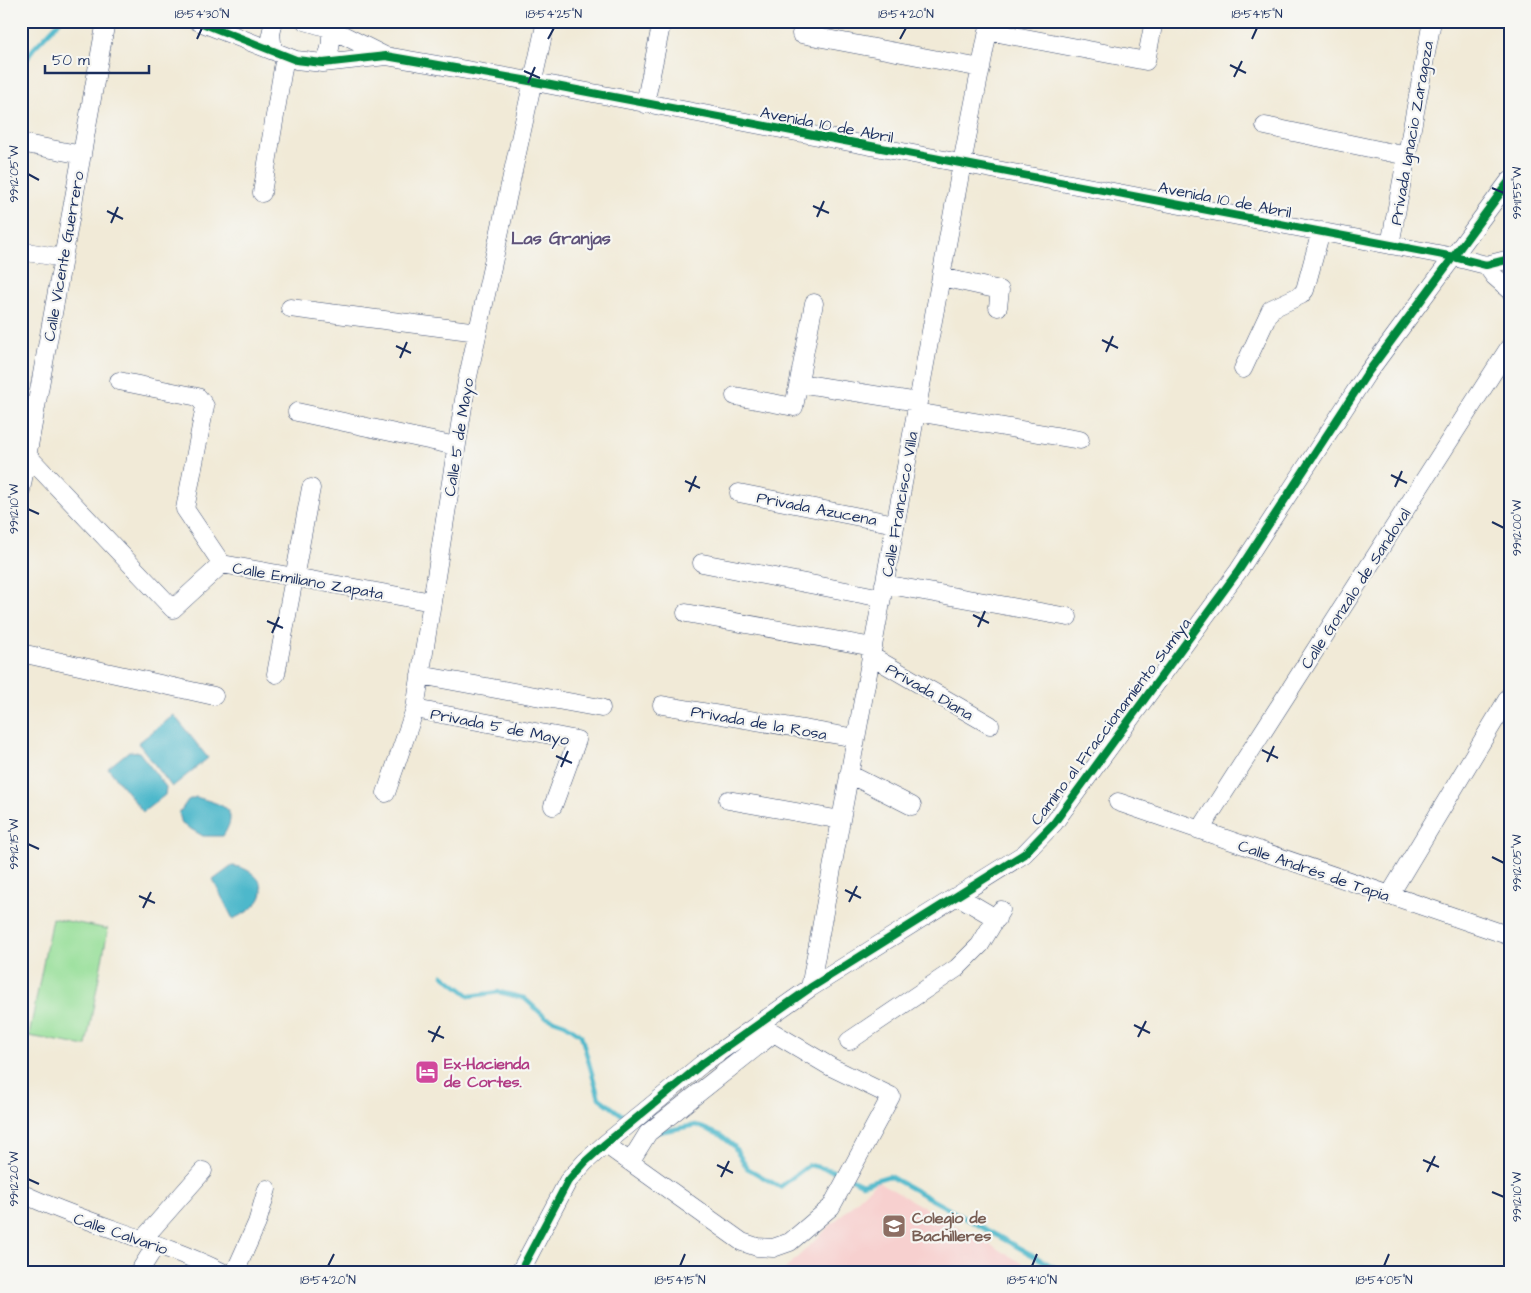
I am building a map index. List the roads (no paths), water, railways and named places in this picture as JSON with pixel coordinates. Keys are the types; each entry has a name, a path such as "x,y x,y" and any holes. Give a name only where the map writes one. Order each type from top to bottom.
{"street":[{"name":"Calle Vicente Guerrero","path":"22,483 106,21"},
{"name":"Avenida 10 de Abril","path":"198,22 211,21"},
{"path":"262,194 279,54 270,34 274,21"},
{"name":"Avenida 10 de Abril","path":"306,21 326,25 386,56"},
{"path":"535,82 546,21"},
{"path":"645,104 662,21"},
{"path":"989,26 1146,61 1154,21"},
{"name":"Privada Ignacio Zaragoza","path":"1390,245 1432,21"},
{"name":"Avenida 10 de Abril","path":"198,22 296,60 323,63 386,56 962,162 1454,257 1486,265"},
{"path":"323,63 331,46 332,36 326,25"},
{"name":"Calle Francisco Villa","path":"810,988 962,162 989,26"},
{"path":"801,34 981,68"},
{"name":"Calle 5 de Mayo","path":"386,793 415,709 466,382 535,82"},
{"path":"1265,126 1407,156"},
{"path":"21,144 82,155"},
{"name":"Camino al Fraccionamiento Sumiya","path":"520,1272 568,1181 604,1144 702,1064 810,988 1024,854 1054,823 1239,570 1366,374 1510,180"},
{"path":"1243,369 1271,309 1301,295 1305,290 1321,231"},
{"path":"21,251 63,258"},
{"path":"1510,259 1486,265 1494,276 1510,290"},
{"path":"941,277 1000,290 998,307"},
{"path":"735,396 794,407 814,303"},
{"path":"290,308 478,332"},
{"name":"Calle Gonzalo de Sandoval","path":"1200,830 1510,346"},
{"path":"119,381 198,397 205,406 185,509 222,564"},
{"path":"799,383 1080,440"},
{"path":"297,412 456,446"},
{"name":"Calle Emiliano Zapata","path":"27,456 173,609 222,564 432,602"},
{"path":"276,674 311,488"},
{"name":"Privada Azucena","path":"739,494 895,524"},
{"path":"702,563 1068,617"},
{"name":"Privada Diana","path":"686,613 872,652 990,725"},
{"path":"21,653 214,696"},
{"path":"420,675 601,708"},
{"path":"1389,896 1510,695"},
{"name":"Privada de la Rosa","path":"662,705 856,738"},
{"name":"Privada 5 de Mayo","path":"415,709 577,740 553,806"},
{"path":"849,774 912,806"},
{"path":"728,800 841,820"},
{"name":"Calle Andrés de Tapia","path":"1118,802 1510,936"},
{"path":"849,1040 957,968 980,945 999,915 958,896"},
{"path":"604,1144 742,1242 757,1247 773,1248 790,1242 831,1207 892,1096 831,1067 774,1033 648,1133 630,1162"},
{"path":"139,1272 149,1242 203,1171"},
{"path":"235,1272 257,1223 267,1189"},
{"name":"Calle Calvario","path":"21,1193 61,1212 195,1259 222,1272"}],"water":[{"path":"174,715 208,758 172,787 138,743"},
{"path":"129,751 139,752 166,787 165,795 143,812 108,768"},
{"path":"196,797 220,805 229,813 230,819 223,836 203,836 182,824 179,813 188,800"},
{"path":"232,866 240,867 253,874 261,886 262,892 260,899 252,908 233,919 213,880"}],"waterway":[{"path":"21,70 33,49 60,21"},
{"path":"443,975 470,996 499,992 524,998 545,1017 565,1024 581,1035 599,1098 629,1120"},
{"path":"659,1132 696,1125 720,1135 734,1146 747,1168 780,1187 809,1165 843,1175"},
{"path":"850,1178 862,1184 889,1176 1063,1272"}],"place":[{"name":"Ex-Hacienda de Cortes.","path":"427,1072"},
{"name":"Colegio de Bachilleres","path":"894,1226"}],"district":[{"name":"Las Granjas","path":"561,238"}]}
